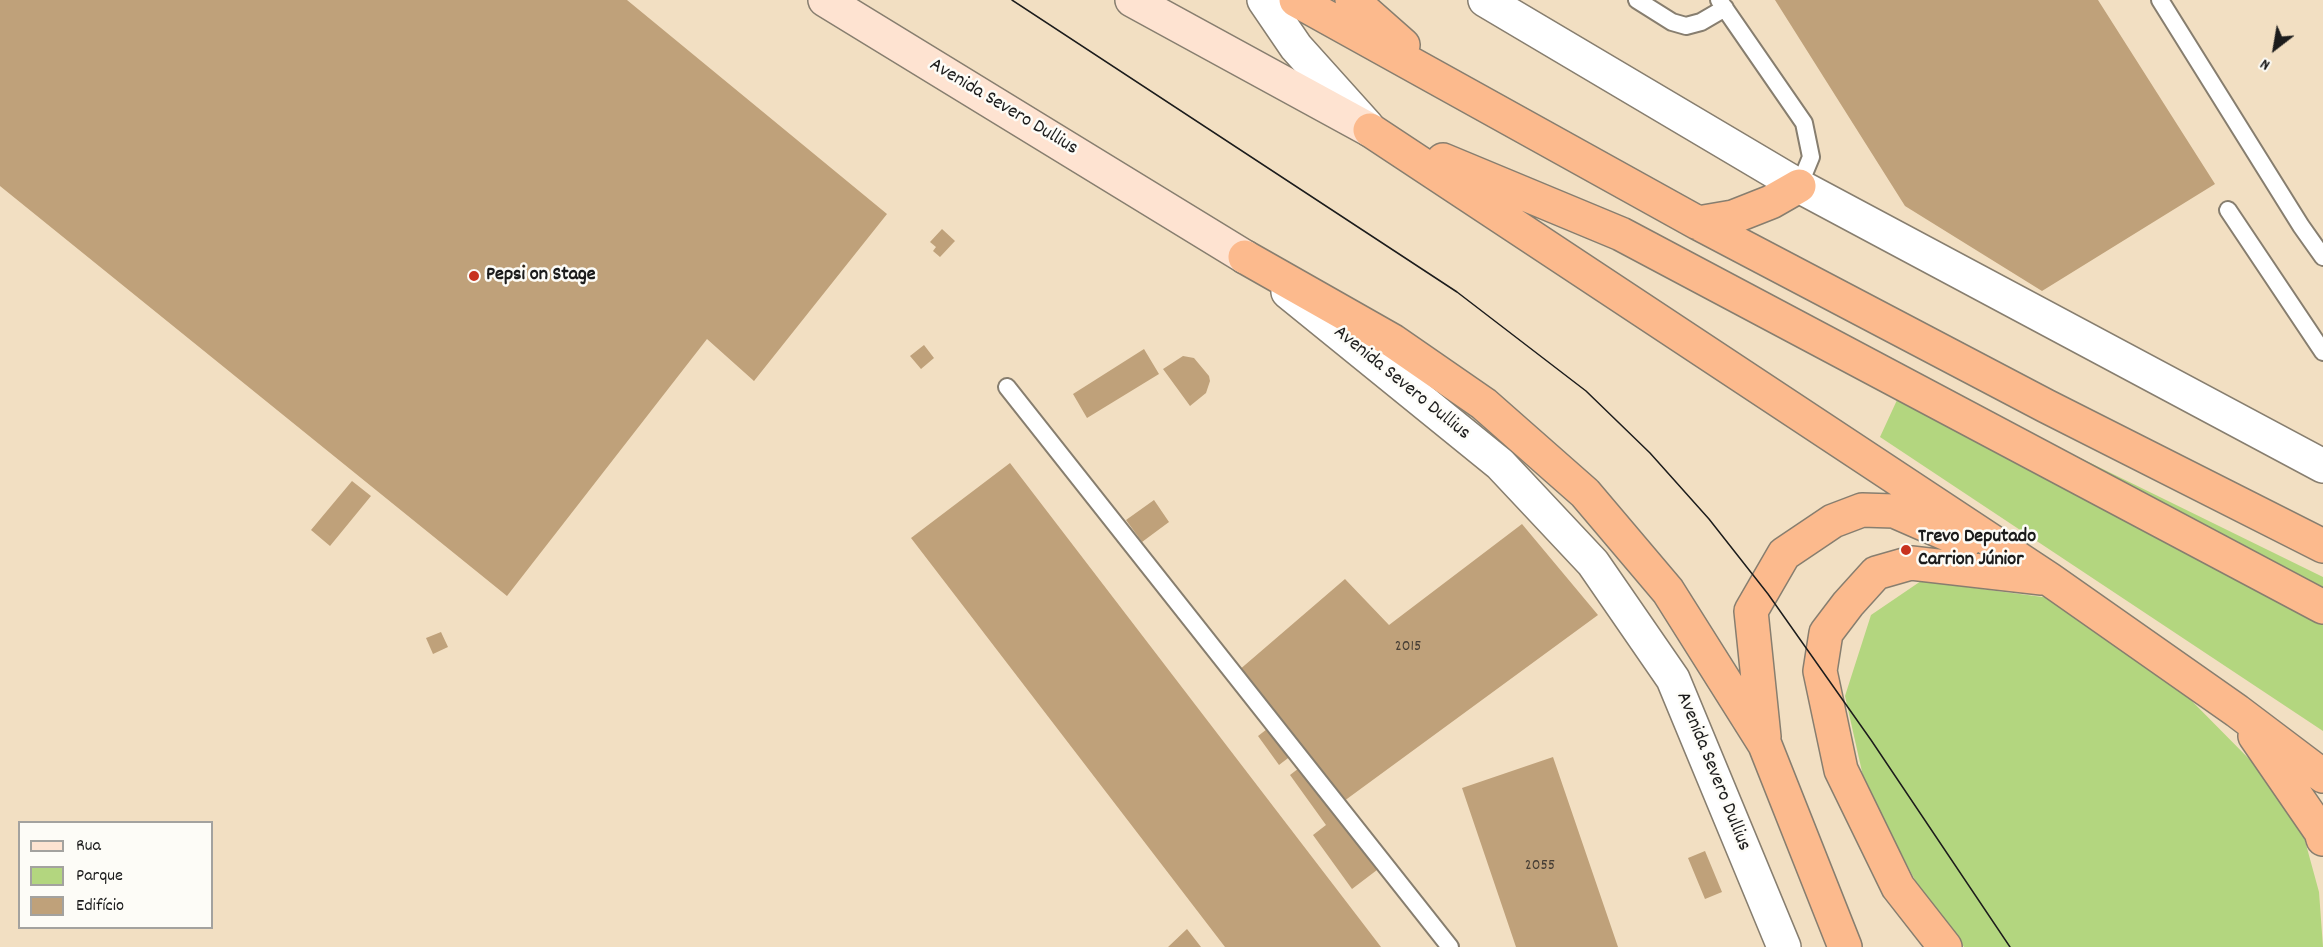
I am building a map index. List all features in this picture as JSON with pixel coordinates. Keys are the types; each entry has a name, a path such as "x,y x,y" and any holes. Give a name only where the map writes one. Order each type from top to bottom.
{"highway":[{"path":"1296,0 1449,87 1698,223 2046,406 2323,546"},
{"path":"1352,0 1449,87"},
{"path":"1370,130 1621,234 2323,608"},
{"path":"1370,130 2049,579 2237,711 2323,776"},
{"path":"1698,223 1733,217 1771,202 1799,186"},
{"path":"1245,257 1393,341 1475,397 1585,493 1668,591 1765,745 1845,947"},
{"path":"1765,745 1751,611 1784,554 1833,521 1862,510 1894,510 2049,579"},
{"path":"1945,947 1898,887 1841,770 1820,671 1826,633 1876,573 1911,563 2049,579"},
{"path":"2237,711 2323,752"},
{"path":"2237,711 2321,832 2323,839"}],"main road":[{"name":"Avenida Severo Dullius","path":"825,0 1245,257"},
{"path":"1132,0 1370,130"}],"street":[{"path":"1264,0 1296,47 1370,130"},
{"path":"1485,0 1799,186 2323,466"},
{"name":"Avenida Severo Dullius","path":"1245,257 1500,464 1593,563 1673,679 1784,947"}],"lane":[{"path":"1637,0 1672,22 1686,26 1701,22 1722,4 1804,123 1811,157 1799,186"},
{"path":"2160,0 2301,226 2323,257"},
{"path":"2228,210 2323,352"},
{"path":"1008,387 1450,947"}],"green space":[{"path":"1909,374 2323,577 2323,731 1880,437"},
{"path":"1921,581 2050,598 2180,689 2261,771 2304,837 2319,892 2323,947 1964,947 1926,901 1865,785 1845,696 1871,615"}],"building":[{"name":"Pepsi on Stage","path":"0,0 627,0 887,214 754,381 707,339 507,596 0,186"},
{"path":"1775,0 2098,0 2215,184 2042,291 1905,206"},
{"path":"942,229 955,241 940,257 933,251 936,247 930,242"},
{"path":"924,345 934,358 921,369 910,356"},
{"path":"1144,349 1159,374 1087,418 1073,394"},
{"path":"1183,356 1194,358 1209,376 1210,381 1206,393 1190,406 1163,369"},
{"path":"1010,463 1381,947 1225,947 911,538"},
{"path":"352,481 371,496 330,546 311,530"},
{"path":"1154,500 1169,522 1142,542 1126,520"},
{"path":"1522,524 1598,615 1340,804 1238,671 1345,579 1389,625"},
{"path":"441,632 448,647 433,654 426,638"},
{"path":"1271,726 1292,755 1279,765 1258,736"},
{"path":"1553,757 1618,947 1516,947 1462,788"},
{"path":"1303,765 1377,870 1352,889 1313,835 1326,825 1290,775"},
{"path":"1705,851 1722,892 1705,899 1688,858"},
{"path":"1187,929 1201,947 1168,947"}],"tram line":[{"path":"1012,0 1457,292 1586,391 1650,453 1709,519 1768,594 1871,740 2010,947"}],"place":[{"name":"Pepsi on Stage","path":"474,276"},
{"name":"Trevo Deputado Carrion Júnior","path":"1906,550"}]}
